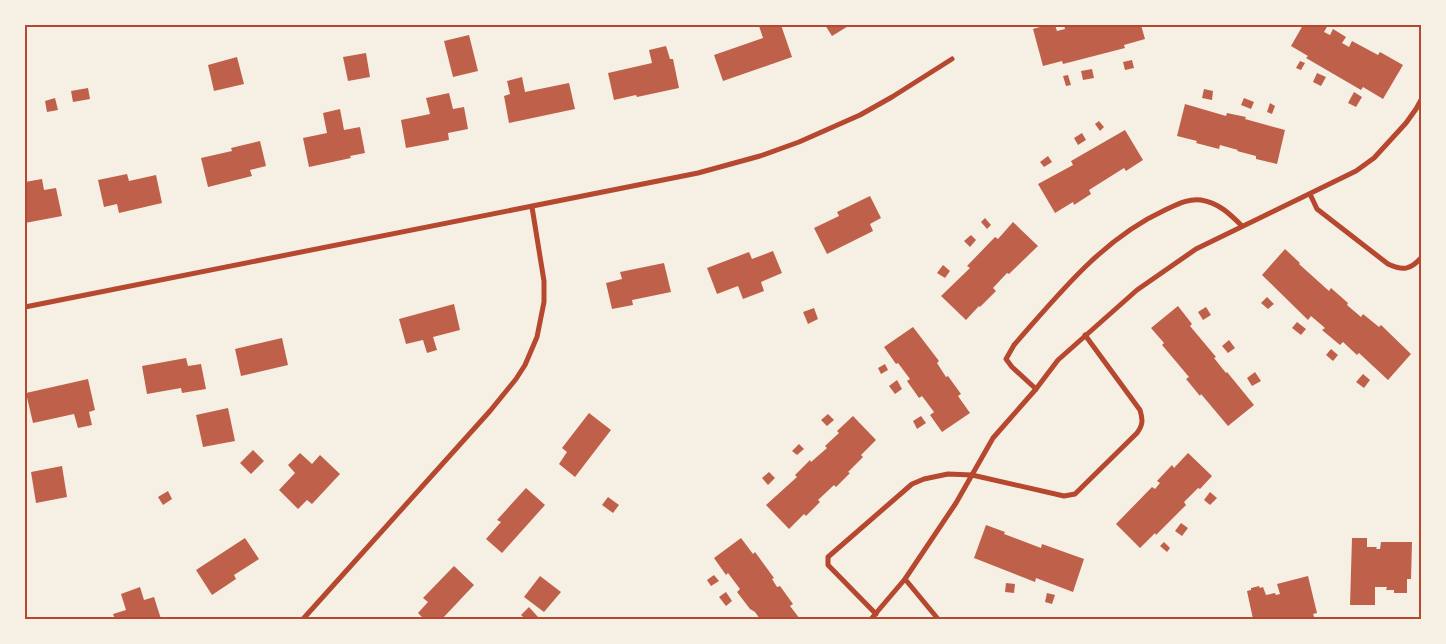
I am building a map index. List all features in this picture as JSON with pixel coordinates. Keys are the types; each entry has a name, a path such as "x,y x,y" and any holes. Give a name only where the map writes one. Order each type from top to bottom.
{"street":[{"path":"25,307 698,173 760,156 799,142 860,115 952,59"},
{"path":"871,619 905,580 956,504 993,438 1036,389 1058,360 1136,290 1196,250 1356,171 1374,158 1406,123 1421,100"},
{"path":"1310,194 1316,209 1388,264 1397,269 1405,269 1413,266 1421,258"},
{"path":"1036,389 1006,359 1014,345 1090,262 1118,237 1149,217 1188,201 1200,200 1224,208 1242,226"},
{"path":"303,619 490,411 525,366 537,337 544,302 544,281 532,207"},
{"path":"876,614 828,565 828,557 912,484 924,478 948,474 972,475 1064,496 1075,494 1137,433 1142,426 1143,418 1140,410 1085,335"},
{"path":"905,580 938,619"}],"building":[{"path":"781,25 792,57 723,81 714,55 763,38 759,26"},
{"path":"825,25 850,25 832,36"},
{"path":"1055,25 1057,31 1065,29 1064,25 1141,25 1145,39 1124,45 1125,48 1063,64 1062,61 1043,66 1033,29"},
{"path":"1303,25 1328,25 1324,32 1330,35 1333,29 1346,37 1342,43 1349,47 1352,41 1378,55 1380,52 1403,65 1383,99 1363,87 1361,90 1306,58 1308,56 1291,46"},
{"path":"469,35 478,71 453,77 444,41"},
{"path":"666,46 670,59 673,59 679,88 614,100 608,73 652,63 649,50"},
{"path":"366,53 370,77 348,81 343,57"},
{"path":"237,57 244,84 214,91 208,65"},
{"path":"1132,60 1134,68 1125,70 1123,62"},
{"path":"1300,61 1305,63 1301,70 1296,68"},
{"path":"1092,69 1094,78 1083,80 1081,71"},
{"path":"1317,73 1326,77 1321,86 1313,82"},
{"path":"1068,75 1071,85 1066,86 1063,76"},
{"path":"522,77 525,92 569,83 575,109 509,123 504,96 510,94 507,81"},
{"path":"88,88 90,99 73,102 71,91"},
{"path":"1204,89 1213,91 1212,100 1202,98"},
{"path":"1354,92 1362,97 1356,107 1348,103"},
{"path":"449,93 453,109 464,107 468,129 448,133 449,140 406,148 401,120 430,114 426,98"},
{"path":"55,98 58,110 47,112 45,101"},
{"path":"1244,98 1254,102 1251,109 1241,105"},
{"path":"1270,103 1275,106 1272,114 1267,112"},
{"path":"1185,104 1226,116 1227,113 1246,117 1245,119 1285,130 1277,164 1256,159 1256,156 1238,150 1220,145 1219,149 1177,136"},
{"path":"340,109 344,130 360,127 365,153 309,167 303,138 327,133 323,113"},
{"path":"1099,121 1104,127 1100,131 1095,124"},
{"path":"1125,130 1143,160 1126,171 1124,168 1089,190 1091,194 1074,205 1073,202 1055,213 1038,184 1073,165 1071,161"},
{"path":"1082,133 1086,140 1078,145 1074,138"},
{"path":"260,141 266,166 250,170 252,176 208,187 201,158 232,151 231,148"},
{"path":"1048,156 1052,162 1044,167 1040,162"},
{"path":"127,174 129,181 156,175 162,203 119,213 117,204 104,207 98,180"},
{"path":"42,179 44,190 56,188 62,216 25,223 25,182"},
{"path":"870,196 881,218 870,224 873,231 827,254 814,228 839,216 837,212"},
{"path":"985,218 991,225 987,229 981,222"},
{"path":"1013,222 1038,246 1009,274 1007,273 993,288 996,291 966,320 941,296 970,268 967,266 995,237 998,239"},
{"path":"971,235 976,240 970,247 964,241"},
{"path":"1285,249 1329,291 1331,288 1361,317 1363,314 1379,327 1381,325 1411,354 1388,380 1359,353 1357,355 1343,342 1340,345 1322,330 1325,328 1311,316 1308,320 1262,275"},
{"path":"773,251 782,273 761,282 764,291 743,299 738,286 717,294 707,268 749,252 752,259"},
{"path":"664,263 671,292 632,300 633,305 612,309 606,283 622,279 620,272"},
{"path":"943,265 950,271 945,278 937,273"},
{"path":"1267,297 1274,304 1268,309 1261,303"},
{"path":"454,304 460,330 433,337 437,350 427,353 423,340 406,344 399,319"},
{"path":"1178,306 1192,324 1190,326 1216,357 1214,358 1254,405 1228,426 1186,379 1189,377 1162,345 1164,343 1151,328"},
{"path":"1206,307 1211,315 1203,320 1198,312"},
{"path":"814,308 818,319 808,324 803,312"},
{"path":"1297,322 1306,329 1301,335 1292,328"},
{"path":"913,327 939,361 937,363 946,377 948,376 961,394 958,396 970,413 942,432 930,415 934,412 922,396 919,398 907,381 910,379 884,347"},
{"path":"282,338 288,365 241,376 235,349"},
{"path":"1229,340 1235,348 1228,353 1222,346"},
{"path":"1331,349 1338,355 1333,361 1326,355"},
{"path":"186,358 188,366 201,364 206,389 182,393 181,388 147,394 142,366"},
{"path":"885,364 888,370 881,374 878,368"},
{"path":"1255,372 1261,381 1252,386 1247,378"},
{"path":"1363,374 1370,380 1364,388 1356,382"},
{"path":"88,379 95,410 89,412 92,425 78,428 74,414 33,423 26,393"},
{"path":"897,380 902,389 895,394 889,386"},
{"path":"228,408 235,441 203,447 196,415"},
{"path":"589,413 611,430 575,477 559,464 567,452 562,448"},
{"path":"828,414 834,420 827,426 821,420"},
{"path":"853,416 876,440 861,455 863,457 848,472 850,473 836,487 834,485 818,500 820,502 806,516 804,514 789,529 766,505 797,477 795,475 810,460 811,462 827,448 825,446 839,433 837,431"},
{"path":"921,416 926,423 917,429 913,421"},
{"path":"799,444 804,449 797,455 792,451"},
{"path":"253,450 264,461 251,474 240,463"},
{"path":"300,453 312,464 320,455 340,474 312,504 307,500 298,509 279,490 295,473 288,465"},
{"path":"1188,453 1212,476 1184,502 1186,505 1156,535 1155,533 1140,548 1116,524 1152,487 1155,489 1160,483 1157,481 1172,465 1174,468"},
{"path":"62,466 67,497 36,503 31,472"},
{"path":"769,472 775,478 768,485 762,478"},
{"path":"526,488 545,505 502,553 486,539 501,522 497,520"},
{"path":"168,491 172,499 163,505 158,497"},
{"path":"1210,492 1217,498 1210,505 1204,500"},
{"path":"608,497 619,505 613,513 602,505"},
{"path":"1181,523 1188,528 1182,536 1175,531"},
{"path":"986,525 1041,548 1042,544 1084,559 1073,592 1036,578 1035,582 974,558"},
{"path":"245,538 259,559 234,575 236,579 212,595 196,570"},
{"path":"741,538 753,554 755,552 774,578 772,579 777,587 780,586 793,604 790,606 800,619 760,619 737,592 740,589 728,573 726,575 714,558"},
{"path":"1352,538 1367,538 1367,547 1377,547 1376,549 1380,549 1381,542 1412,542 1411,579 1407,579 1407,593 1394,593 1394,590 1386,590 1387,587 1375,587 1375,605 1350,605"},
{"path":"1164,542 1170,548 1167,552 1160,546"},
{"path":"454,566 474,585 442,619 424,619 418,613 428,602 423,598"},
{"path":"714,575 719,581 711,586 707,580"},
{"path":"540,576 561,592 544,612 524,597"},
{"path":"1308,576 1317,613 1313,614 1315,619 1253,619 1247,591 1259,586 1260,588 1263,587 1266,595 1275,593 1276,595 1280,594 1277,584"},
{"path":"1006,583 1015,584 1014,593 1005,592"},
{"path":"140,587 144,600 154,597 161,619 115,619 113,614 126,610 121,594"},
{"path":"726,592 732,601 726,606 719,597"},
{"path":"1047,593 1055,595 1052,604 1045,602"},
{"path":"529,607 538,617 535,619 525,619 521,615"}]}
